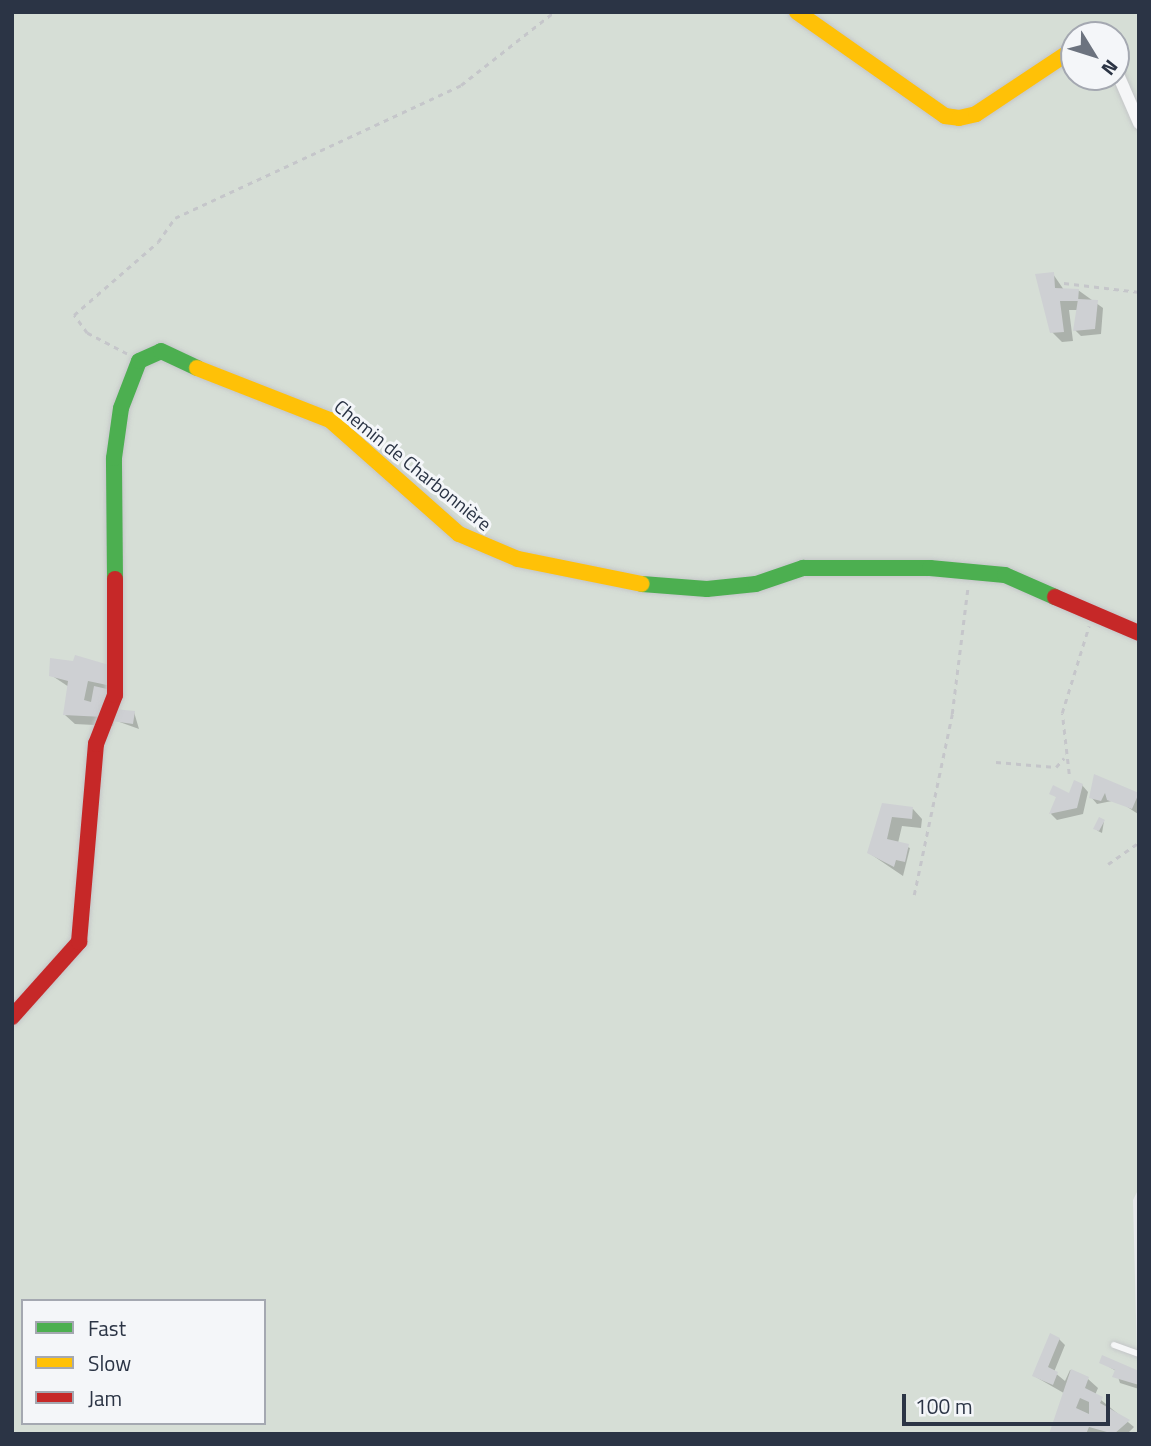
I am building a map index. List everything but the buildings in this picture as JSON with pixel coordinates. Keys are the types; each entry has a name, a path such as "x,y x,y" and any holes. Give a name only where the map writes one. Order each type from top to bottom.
{"street":[{"path":"797,12 945,116 959,118 976,114 1060,58"},
{"path":"1125,91 1139,123"},
{"name":"Chemin de Charbonnière","path":"139,361 161,351 184,357 245,391 330,420 459,534 519,559 621,583 707,589 756,584 803,568 1005,575 1139,633"},
{"path":"12,1017 79,942 96,744 115,695 114,458 126,381 139,361"}],"lane":[{"path":"1114,1345 1139,1354"}],"path":[{"path":"139,361 87,333 74,315 158,242 175,218 461,85 554,12"},
{"path":"1064,283 1139,292"},
{"path":"914,895 952,714 969,572"},
{"path":"1069,774 1064,758 1062,713 1094,613"},
{"path":"996,762 1056,767 1064,758"},
{"path":"1108,864 1139,842"}],"shaded area":[{"path":"12,12 1139,12 1139,1188 1133,1200 1139,1434 12,1434"}],"traffic: fast":[{"path":"115,579 114,458 121,408 139,361 161,351 197,368"},
{"path":"642,584 707,589 756,584 803,568 930,568 1005,575 1055,597"}],"traffic: slow":[{"path":"797,12 945,116 959,118 976,114 1060,58"},
{"path":"197,368 330,420 459,534 518,559 642,584"}],"traffic: jam":[{"path":"12,1017 79,942 96,744 115,695 115,579"},
{"path":"1055,597 1139,633"}]}
